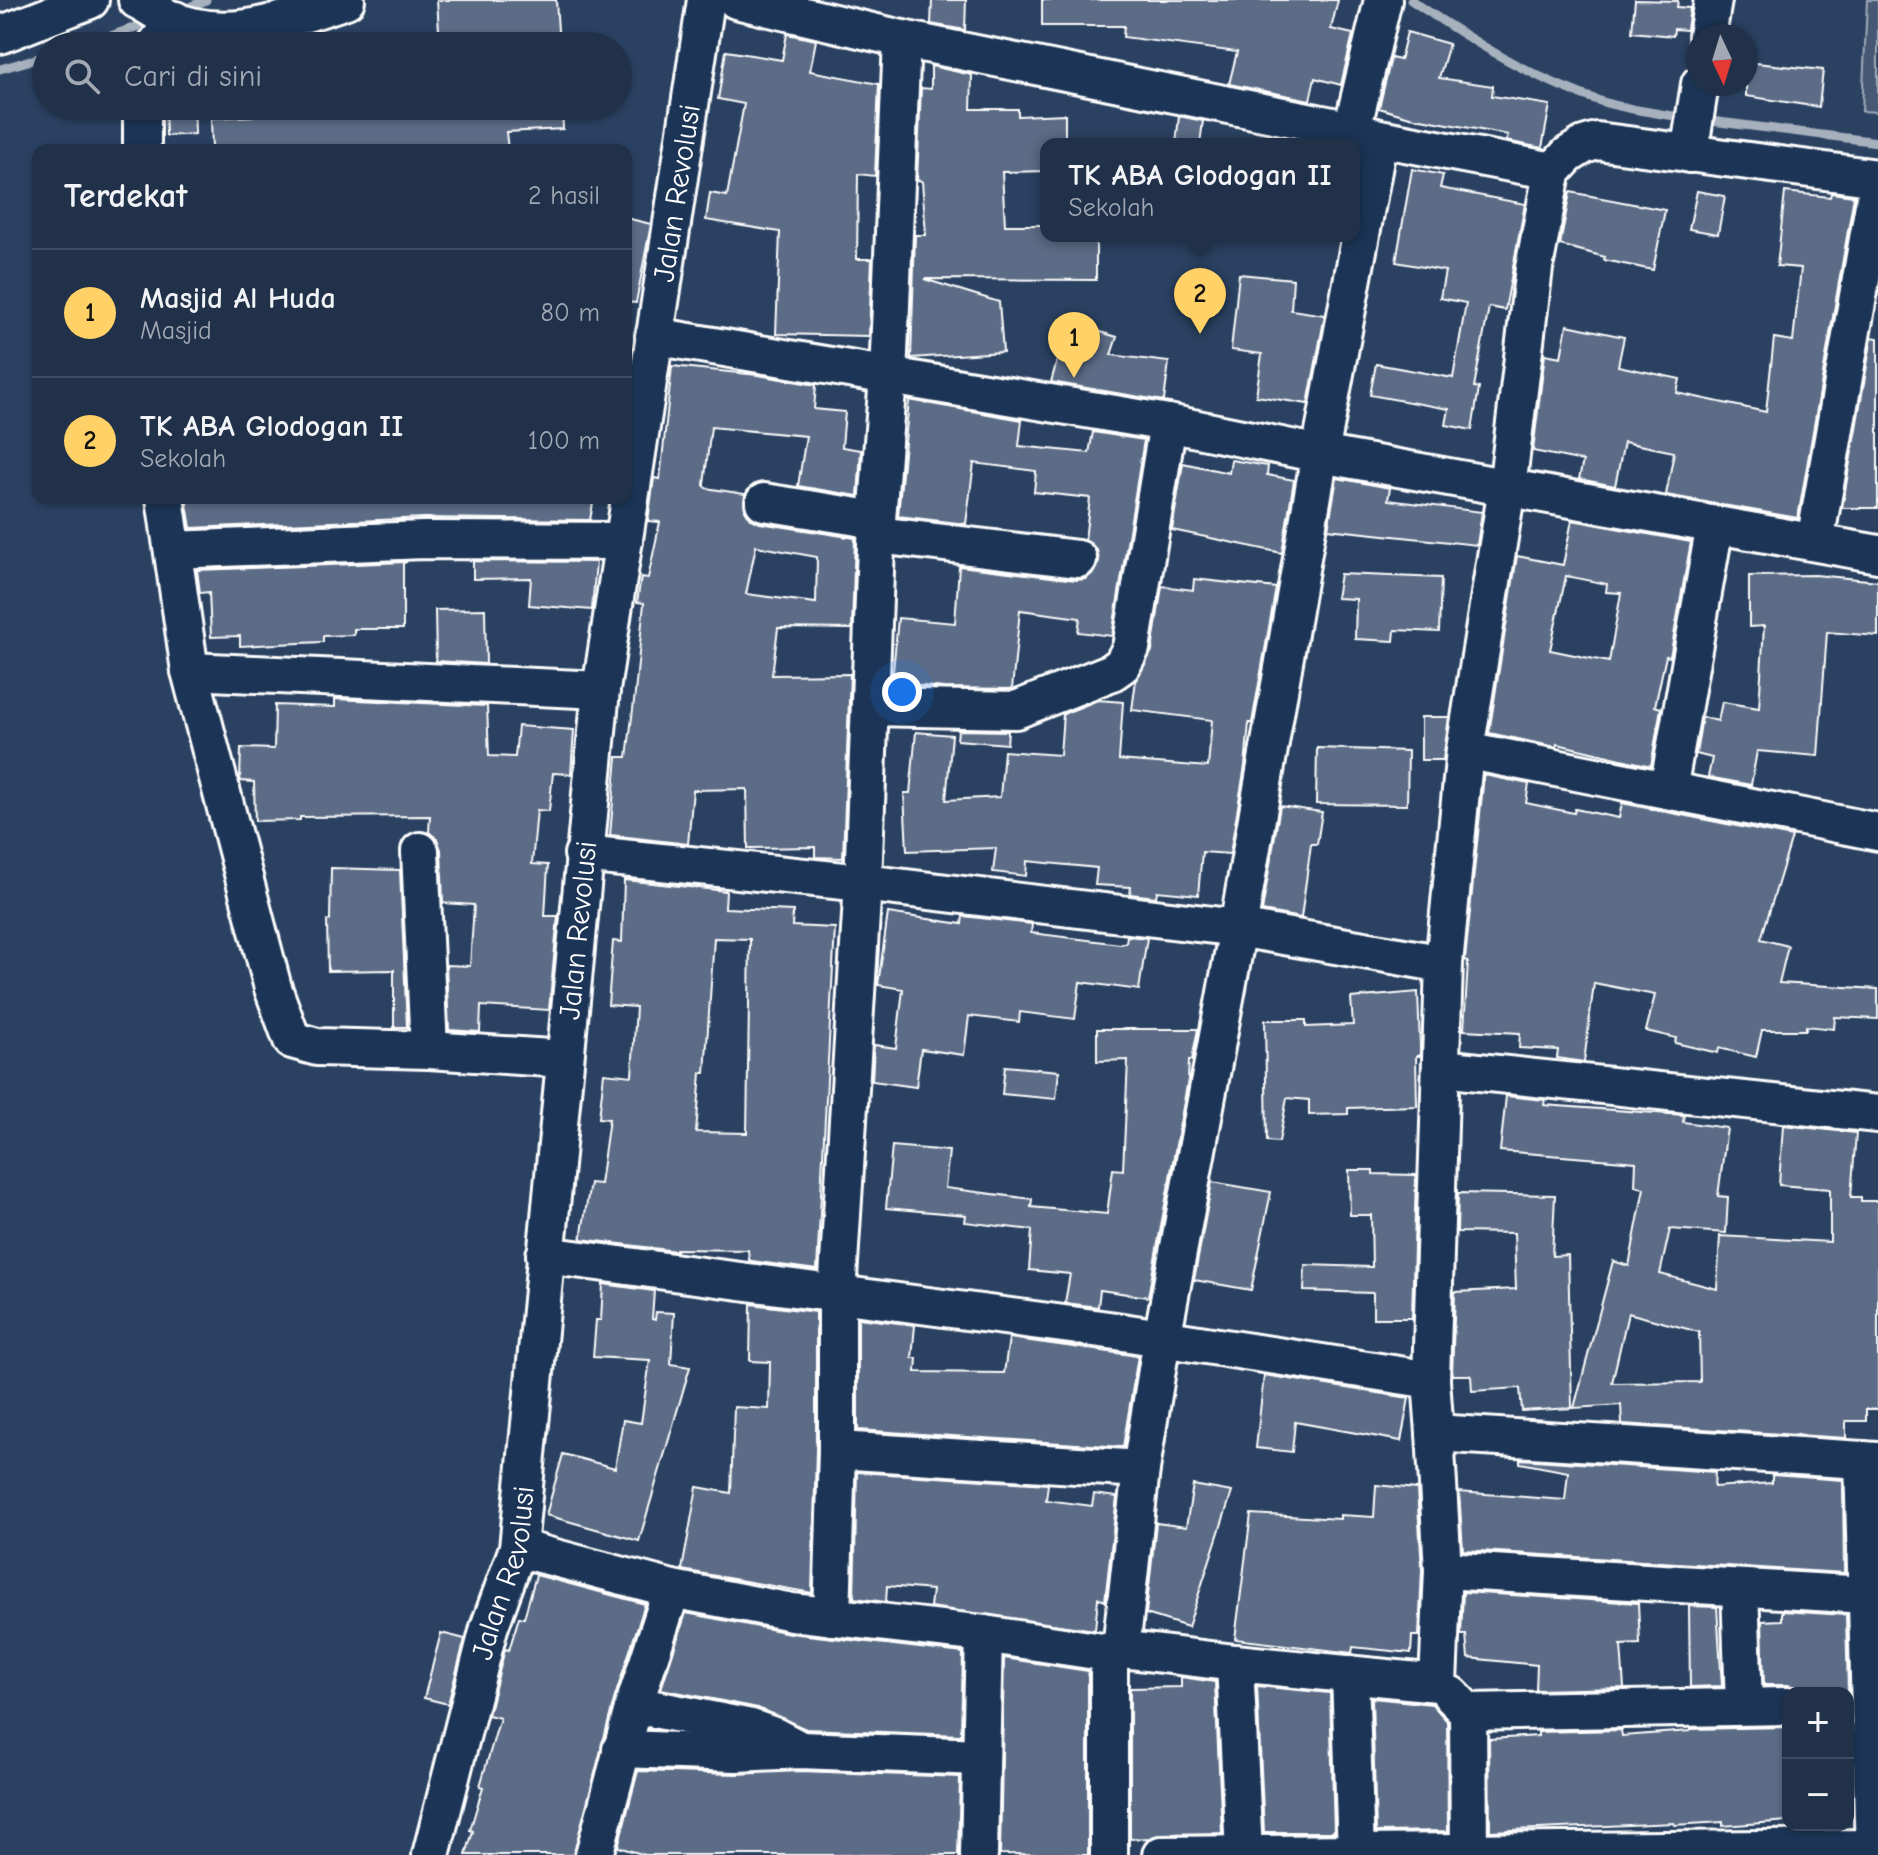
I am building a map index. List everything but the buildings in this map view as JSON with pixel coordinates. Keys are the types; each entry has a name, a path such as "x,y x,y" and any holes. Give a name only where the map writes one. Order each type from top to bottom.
{"street":[{"path":"0,35 90,0"},
{"path":"138,0 167,28 211,30 244,29 346,0"},
{"name":"Jalan Revolusi","path":"632,486 706,0"},
{"path":"736,0 902,39 1553,171"},
{"path":"1709,24 1713,0"},
{"path":"1360,176 1382,5"},
{"path":"832,1617 837,1450 837,1294 863,883 877,527 888,377 902,39"},
{"path":"1690,147 1698,96"},
{"path":"142,120 142,144"},
{"path":"1438,1683 1443,1570 1431,1380 1444,964 1465,750 1507,488 1534,268 1553,171 1574,150 1597,141 1690,147 1878,180 1815,542"},
{"path":"1109,1855 1115,1651 1141,1469 1320,454 1350,242"},
{"path":"654,336 1168,423 1320,454 1878,554"},
{"path":"870,707 1016,710 1112,672 1122,665 1131,648 1168,423"},
{"path":"764,502 877,527 1078,559"},
{"path":"166,504 190,671 273,988 292,1040 317,1047 429,1050 565,1059"},
{"name":"Jalan Revolusi","path":"431,1855 489,1628 518,1548 583,854 601,690 629,504"},
{"path":"1668,790 1715,525"},
{"path":"173,550 424,540 624,541"},
{"path":"190,671 601,690"},
{"path":"1465,750 1878,832"},
{"path":"420,851 429,1050"},
{"path":"583,854 863,883 1238,928 1444,964"},
{"path":"1441,1068 1878,1114"},
{"path":"545,1255 1162,1339 1431,1380"},
{"path":"1161,1855 1874,1852 1865,1703 1870,1460 1435,1433"},
{"path":"837,1450 1141,1469"},
{"path":"518,1548 672,1589 792,1612 1115,1651 1438,1683 1468,1712 1782,1706"},
{"path":"1443,1570 1866,1595"},
{"path":"1740,1588 1744,1706"},
{"path":"594,1855 621,1749 672,1589"},
{"path":"979,1855 984,1634"},
{"path":"1235,1663 1244,1854"},
{"path":"1350,1674 1356,1854"},
{"path":"634,1705 751,1728 800,1750"},
{"path":"1468,1712 1468,1854"},
{"path":"621,1749 737,1753 800,1750 980,1757"}],"shaded area":[{"path":"1867,0 1878,0 1878,112 1862,111"}],"waterway":[{"path":"180,11 206,0"},
{"path":"1411,0 1527,71 1577,93 1613,105 1688,118"},
{"path":"122,32 155,20"},
{"path":"0,69 32,60"},
{"path":"1703,120 1878,142"}],"place":[{"name":"TK ABA Glodogan II","path":"1200,334"},
{"name":"Masjid Al Huda","path":"1074,378"}]}
